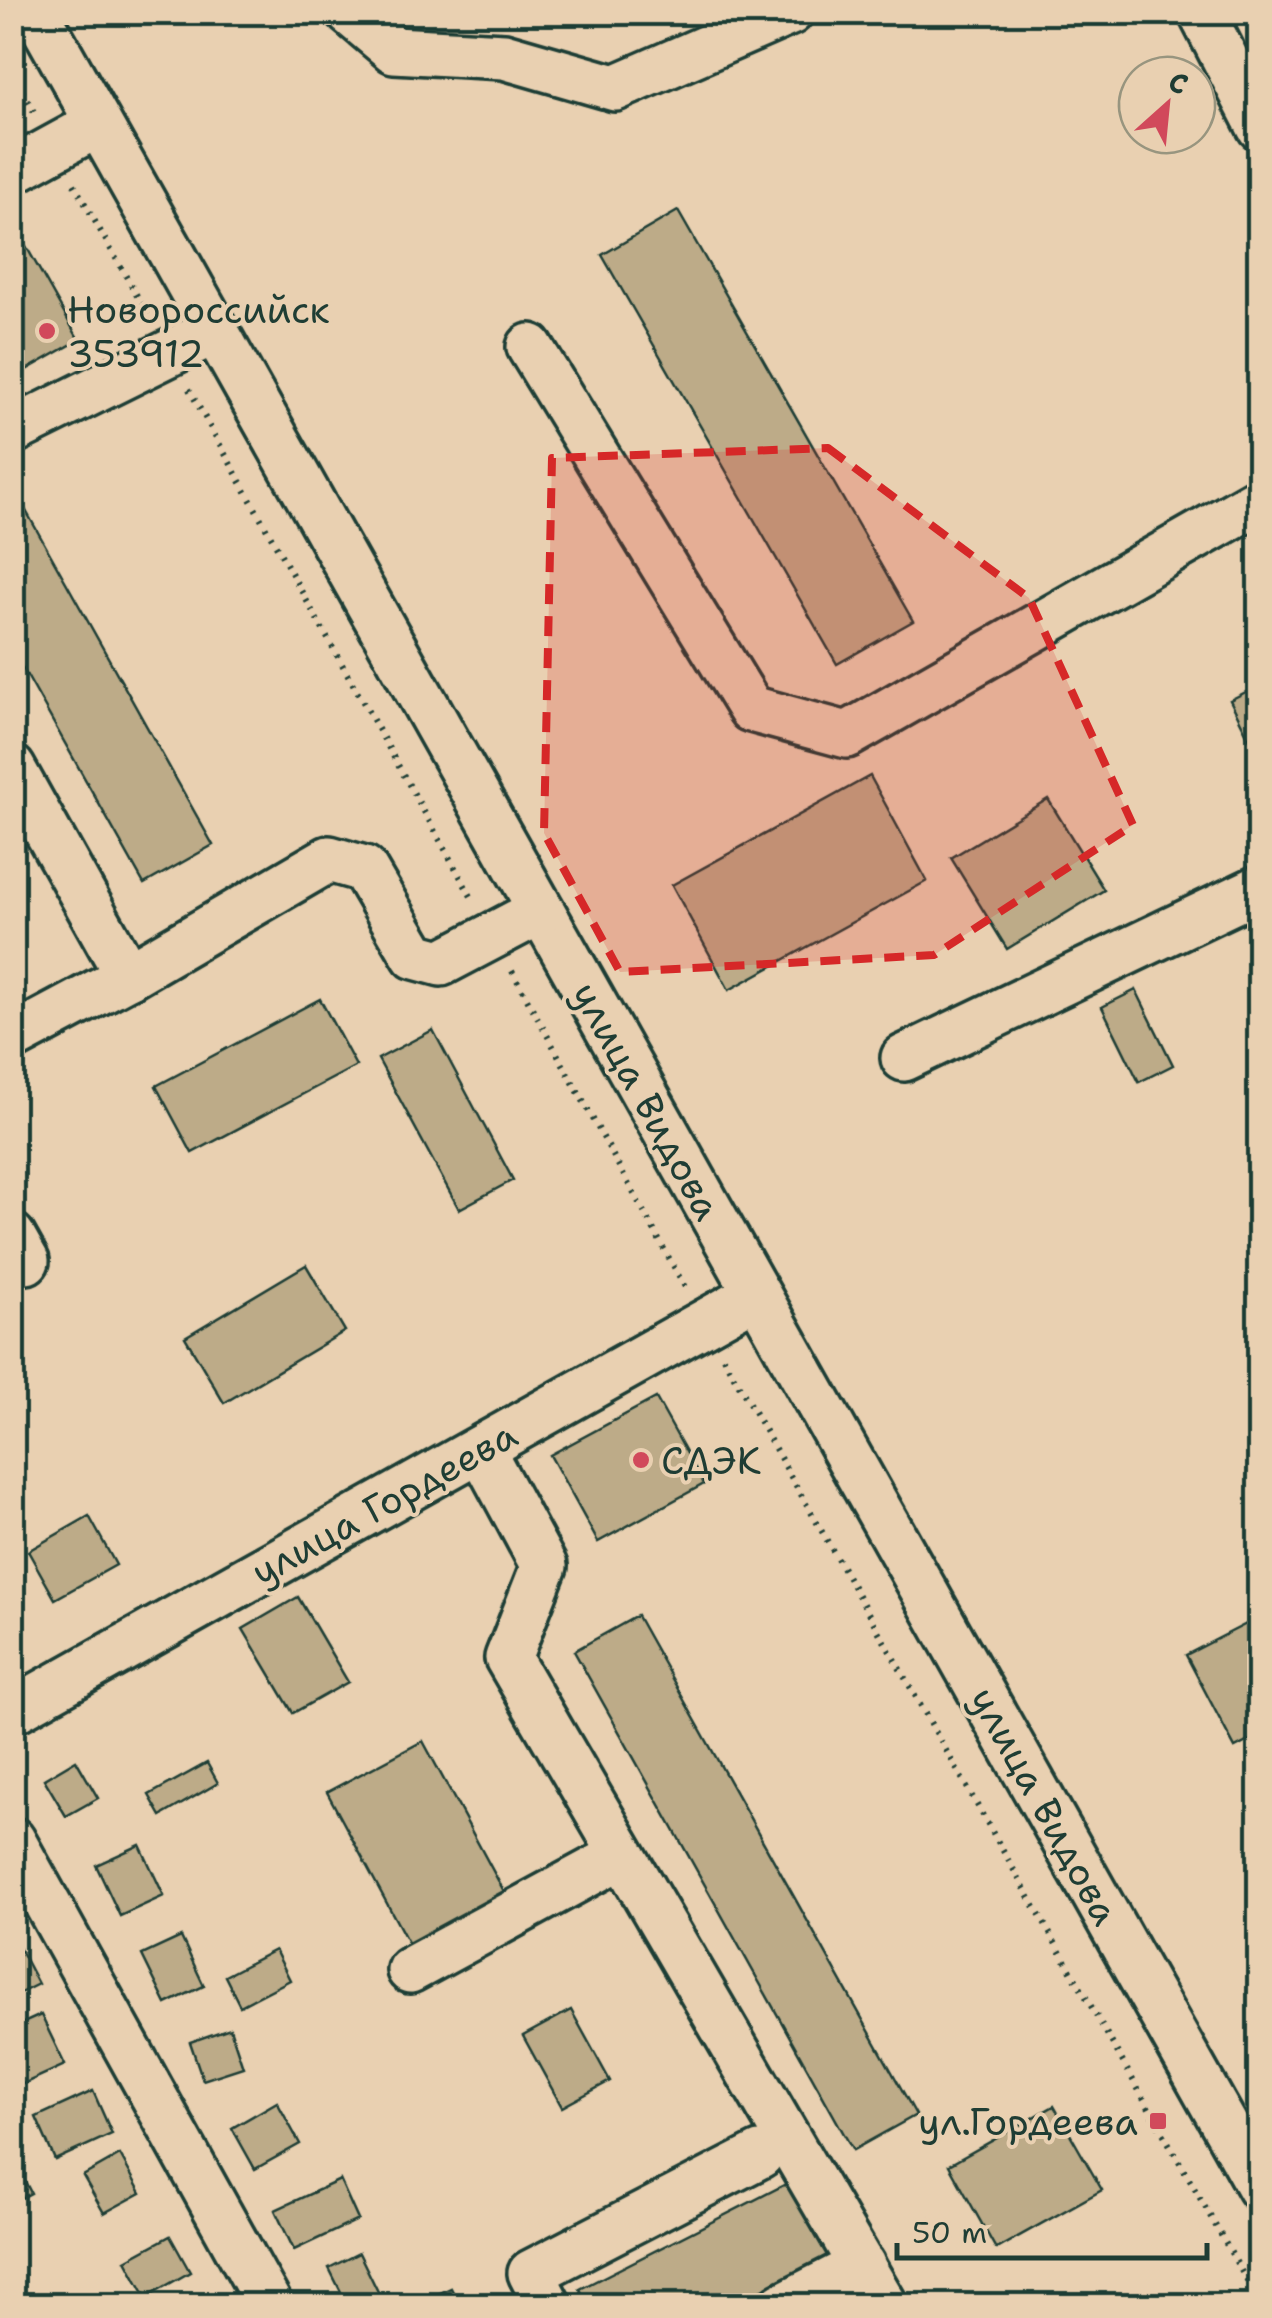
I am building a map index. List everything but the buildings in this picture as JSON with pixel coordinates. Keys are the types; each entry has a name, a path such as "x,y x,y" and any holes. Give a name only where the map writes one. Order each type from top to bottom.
{"street":[{"name":"улица Видова","path":"36,12 1260,2188"},
{"path":"349,12 394,50 504,56 615,88 790,12"},
{"path":"1202,12 1260,127"},
{"path":"12,171 98,124"},
{"path":"12,431 214,331"},
{"path":"530,347 750,708 847,735 1260,500"},
{"path":"12,768 128,976"},
{"path":"12,1038 128,976 329,859 364,869 415,956 441,963 540,911"},
{"path":"904,1058 1260,888"},
{"name":"улица Гордеева","path":"12,1712 756,1294"},
{"path":"481,1448 544,1566 508,1658 884,2306"},
{"path":"12,1840 270,2306"},
{"path":"410,1970 622,1855"},
{"path":"548,2306 531,2274 760,2155"},
{"path":"782,2306 862,2266"}],"path":[{"path":"12,73 704,1323 1260,2304"}],"highlighted area":[{"path":"828,448 1029,598 1133,825 934,955 620,972 544,833 552,458"}],"place":[{"name":"Новороссийск 353912","path":"47,331"},
{"name":"СДЭК","path":"641,1460"},
{"name":"ул.Гордеева","path":"1158,2121"}]}
